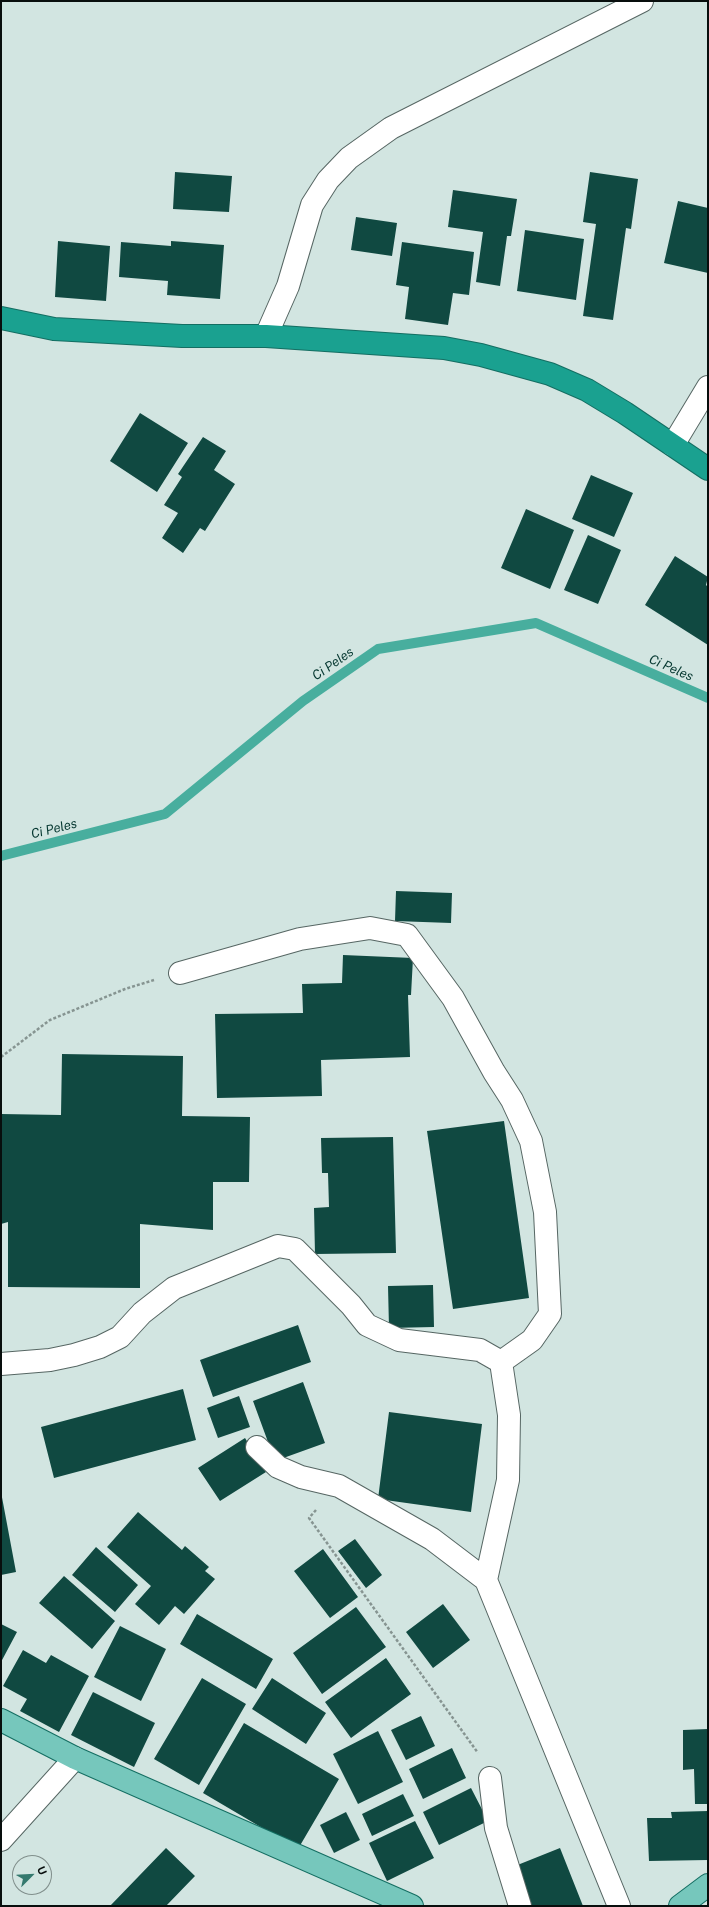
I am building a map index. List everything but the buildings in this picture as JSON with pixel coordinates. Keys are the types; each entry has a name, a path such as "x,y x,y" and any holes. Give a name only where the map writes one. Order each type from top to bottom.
{"highway":[{"path":"1,318 54,329 182,336 266,336 444,348 510,362 550,374 586,390 708,469"}],"main road":[{"path":"1,1720 75,1758 412,1906"},
{"path":"680,1906 708,1885"}],"street":[{"path":"266,336 288,286 312,205 328,180 349,158 391,128 642,1"},
{"path":"673,445 708,387"},
{"path":"180,973 300,939 370,928 407,935 453,998 494,1072 512,1100 531,1141 545,1212 550,1314 532,1340 501,1362"},
{"path":"1,1364 50,1360 74,1355 100,1347 120,1337 142,1313 174,1288 278,1246 295,1249 351,1305 367,1325 398,1340 480,1350 501,1362"},
{"path":"486,1580 508,1480 509,1415 501,1362"},
{"path":"257,1447 278,1467 301,1477 339,1486 432,1539 486,1580 619,1906"},
{"path":"1,1840 75,1758"},
{"path":"490,1778 496,1828 520,1906"}],"path":[{"path":"1,1057 50,1020 126,989 180,973"},
{"path":"339,1486 309,1518 486,1764 490,1778"}],"waterway":[{"name":"Ci Peles","path":"1,856 165,814 303,701 378,649 536,623 708,698"}]}
